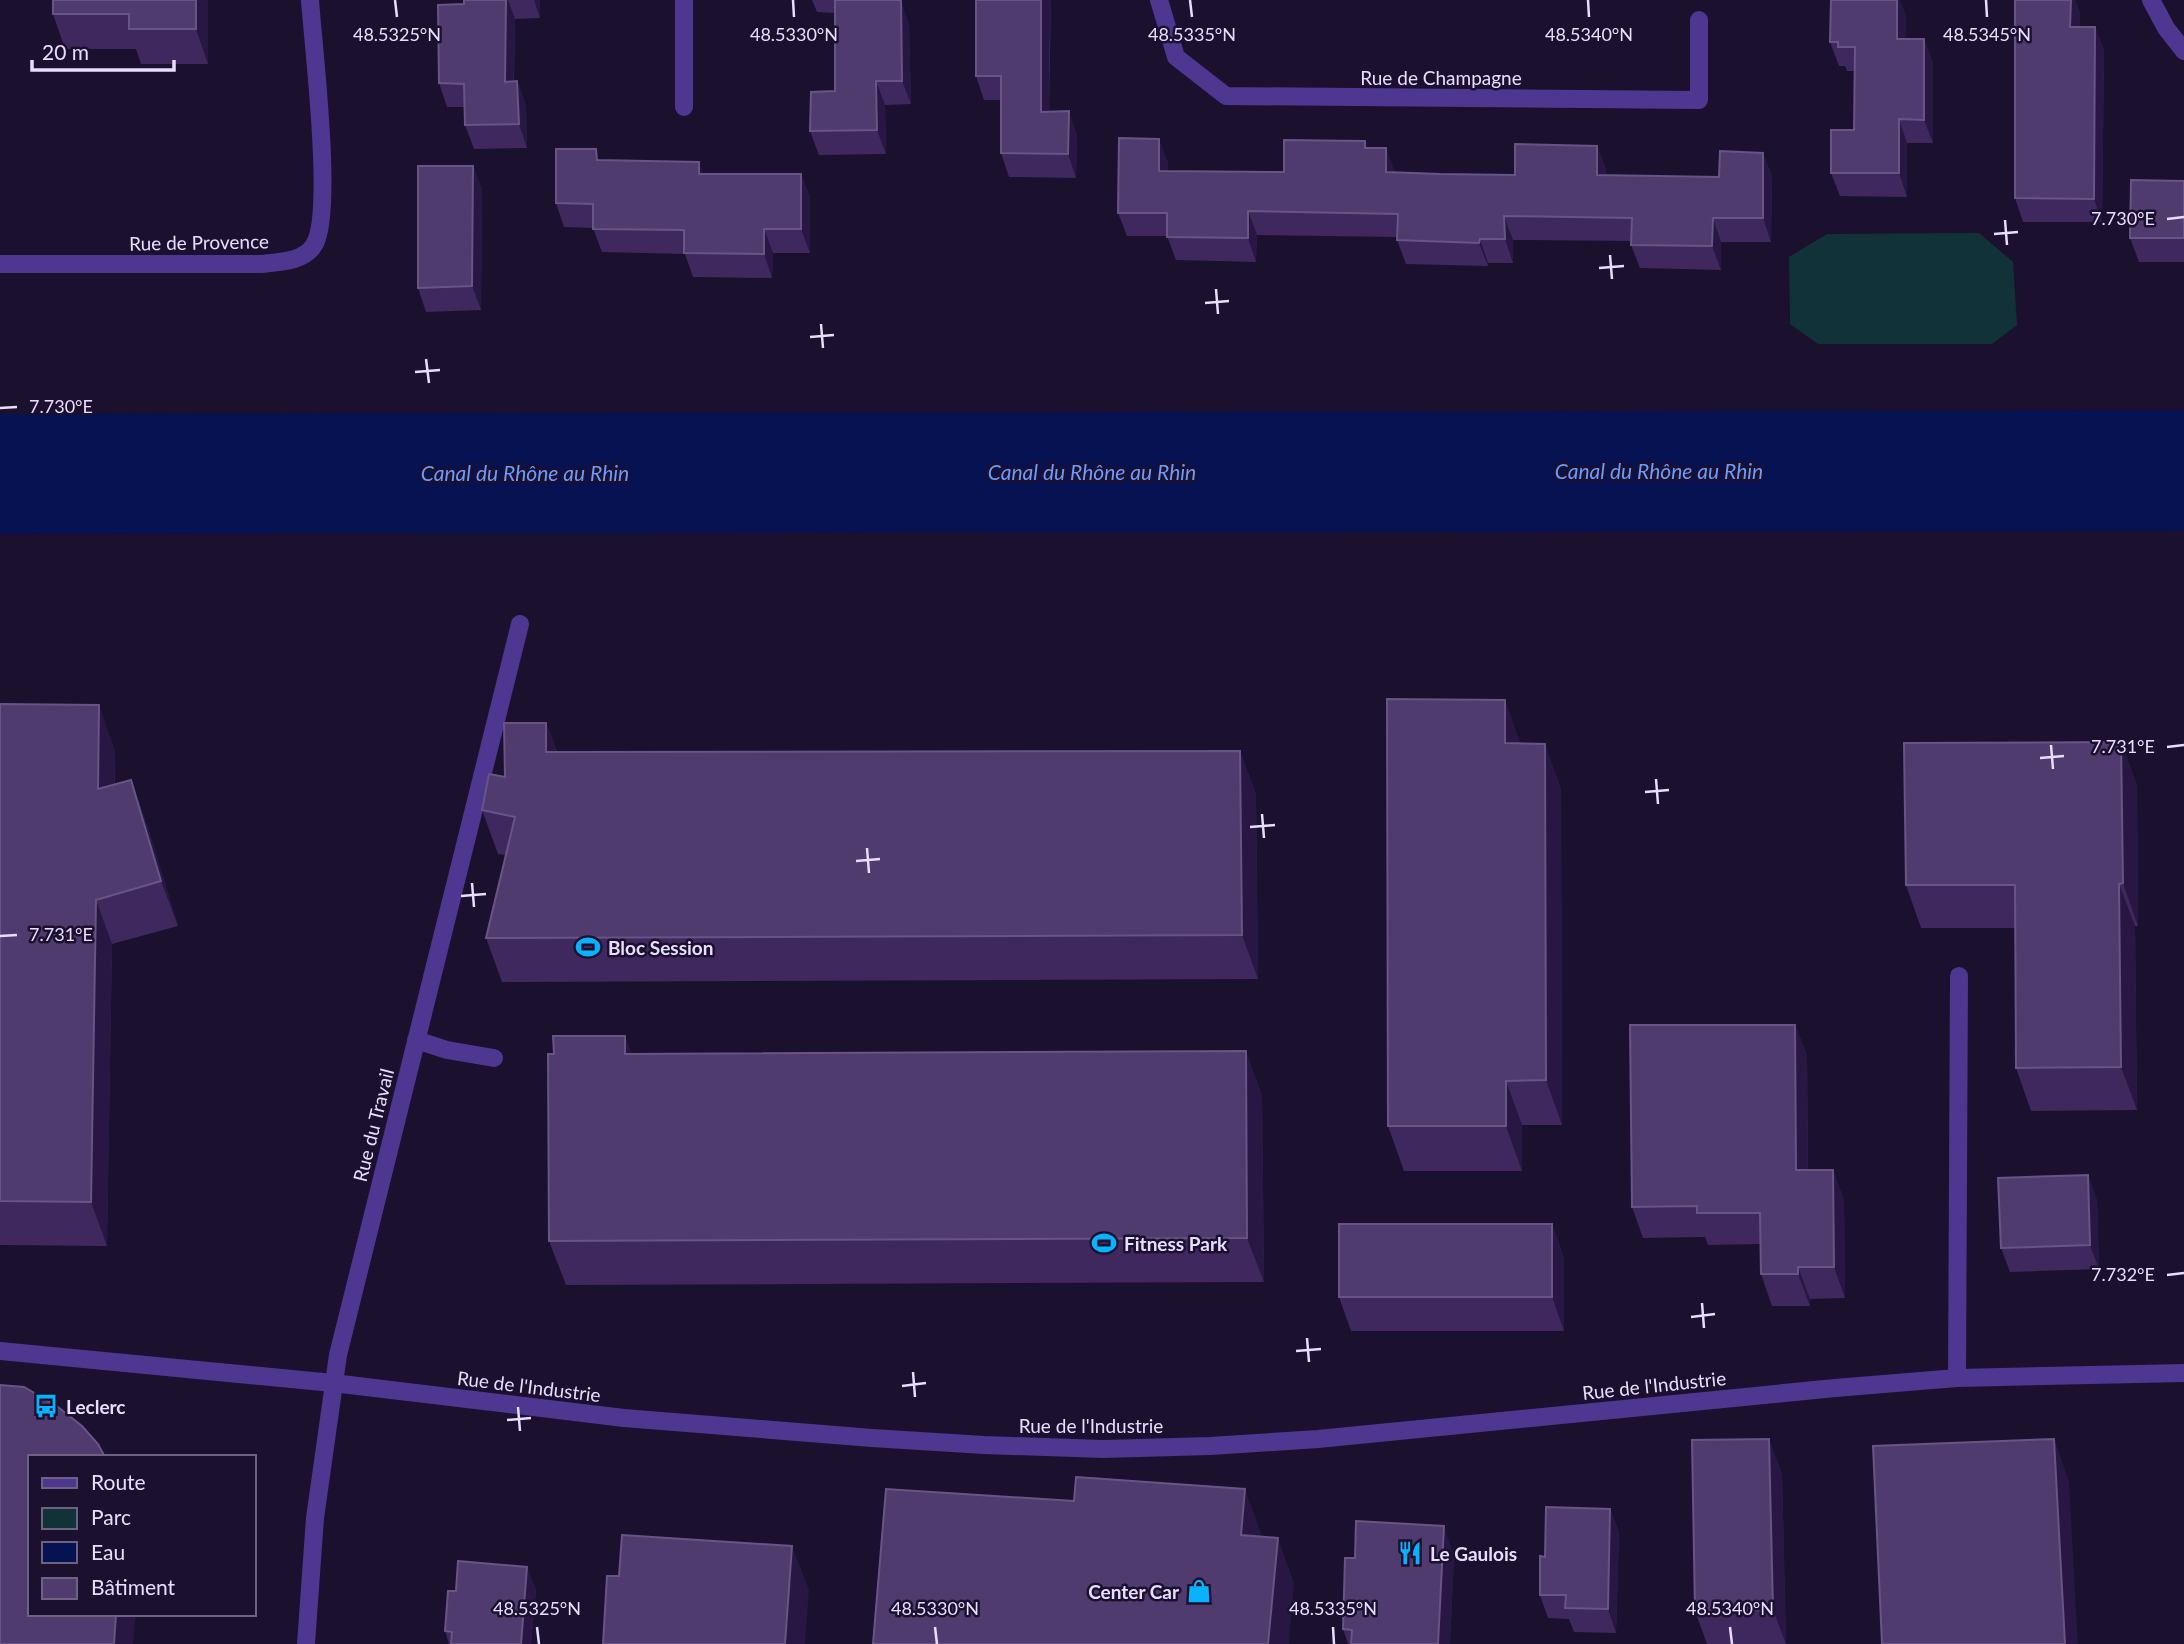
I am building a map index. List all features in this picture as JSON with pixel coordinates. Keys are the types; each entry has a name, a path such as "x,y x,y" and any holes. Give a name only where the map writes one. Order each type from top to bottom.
{"street":[{"name":"Rue de Provence","path":"0,264 261,264 301,257 313,248 320,233 323,186 310,0"},
{"path":"684,0 684,107"},
{"name":"Rue de Champagne","path":"1159,0 1176,58 1226,96 1699,100 1699,20"},
{"path":"2151,0 2166,29 2184,51"},
{"name":"Rue du Travail","path":"306,1644 315,1518 338,1355 520,624"},
{"path":"1958,1378 1959,976"},
{"path":"416,1040 447,1050 494,1058"},
{"name":"Rue de l'Industrie","path":"0,1351 333,1382 624,1418 885,1439 1103,1449 1318,1439 1958,1378 2184,1373"}],"green space":[{"path":"1979,233 2013,262 2017,325 1992,344 1818,344 1790,324 1789,257 1827,234"}],"water":[{"name":"Canal du Rhône au Rhin","path":"2184,410 2184,531 0,534 0,414"}],"building":[{"path":"53,0 196,0 196,29 129,29 129,14 53,14"},
{"path":"464,0 506,0 505,82 517,81 519,124 465,125 464,84 439,83 438,5 464,4"},
{"path":"835,0 901,0 902,81 876,81 877,130 810,131 811,92 835,91"},
{"path":"976,0 1041,0 1041,112 1069,111 1068,154 1001,153 1001,76 976,76"},
{"path":"1831,0 1897,0 1897,39 1924,39 1924,120 1899,119 1899,173 1831,173 1831,130 1854,130 1855,47 1838,47 1838,42 1830,42"},
{"path":"2015,0 2071,0 2070,27 2095,27 2094,199 2015,198"},
{"path":"1119,138 1159,139 1159,171 1284,172 1284,140 1365,141 1365,148 1386,148 1386,172 1440,174 1515,175 1515,144 1597,146 1597,175 1719,177 1720,151 1763,153 1763,218 1713,218 1712,246 1631,245 1632,218 1504,216 1505,239 1480,239 1479,243 1397,240 1398,214 1248,211 1248,238 1167,237 1167,213 1118,213"},
{"path":"556,149 596,149 597,160 699,162 699,174 801,174 801,229 764,229 764,254 684,253 684,230 593,229 593,204 556,203"},
{"path":"418,166 473,166 472,286 418,288"},
{"path":"2131,180 2184,181 2184,238 2130,238"},
{"path":"1387,699 1505,700 1505,743 1545,744 1546,1080 1506,1081 1506,1126 1388,1126"},
{"path":"0,704 99,705 98,789 131,780 161,881 96,900 91,1202 0,1201"},
{"path":"504,723 546,723 546,752 1240,751 1242,935 486,938 515,817 482,810 489,774 505,777"},
{"path":"2121,742 2121,1067 2016,1068 2015,885 1906,885 1904,743"},
{"path":"1630,1025 1795,1025 1796,1170 1833,1170 1834,1267 1798,1267 1798,1274 1761,1274 1760,1213 1697,1213 1697,1206 1632,1207"},
{"path":"553,1036 625,1036 625,1054 1246,1051 1247,1238 549,1241 548,1054 554,1054"},
{"path":"2088,1175 2090,1245 2001,1248 1998,1178"},
{"path":"1339,1224 1552,1224 1552,1297 1339,1297"},
{"path":"0,1385 24,1387 58,1407 82,1426 104,1455 28,1455 28,1616 116,1616 114,1644 0,1644"},
{"path":"1769,1439 1773,1610 1695,1611 1692,1440"},
{"path":"2054,1439 2065,1644 1882,1644 1873,1446"},
{"path":"1076,1477 1245,1489 1241,1535 1278,1538 1268,1644 873,1644 886,1489 1074,1501"},
{"path":"1546,1507 1610,1509 1608,1609 1565,1608 1566,1595 1540,1595 1540,1556 1545,1557"},
{"path":"1356,1521 1444,1526 1438,1644 1351,1644 1352,1630 1343,1629 1345,1558 1355,1558"},
{"path":"622,1535 792,1546 785,1644 603,1644 607,1576 619,1576"},
{"path":"458,1561 527,1567 521,1644 451,1644 452,1632 445,1631 448,1591 456,1591"}],"place":[{"name":"Bloc Session","path":"588,947"},
{"name":"Fitness Park","path":"1104,1243"},
{"name":"Leclerc","path":"46,1406"},
{"name":"Le Gaulois","path":"1410,1553"},
{"name":"Center Car","path":"1199,1591"}]}
